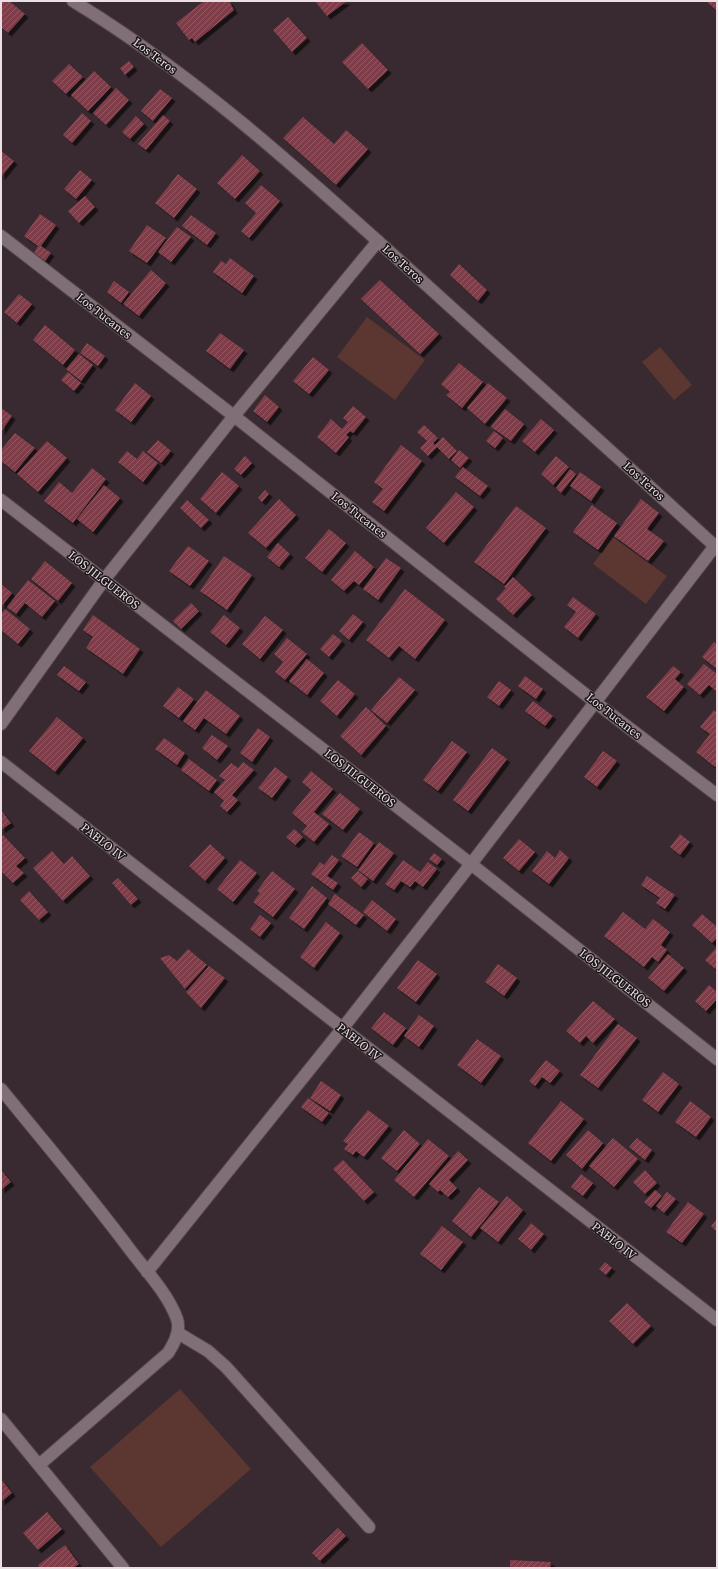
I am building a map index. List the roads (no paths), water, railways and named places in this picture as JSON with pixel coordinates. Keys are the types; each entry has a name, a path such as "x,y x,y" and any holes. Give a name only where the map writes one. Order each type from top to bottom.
{"street":[{"name":"Los Teros","path":"73,1 132,38 227,109 378,241 716,547"},
{"name":"Los Tucanes","path":"1,236 234,416 595,702 717,795"},
{"path":"1,724 104,580 234,416 378,241"},
{"name":"LOS JILGUEROS","path":"1,500 471,864 717,1059"},
{"path":"147,1272 342,1029 716,547"},
{"name":"PABLO IV","path":"1,762 717,1320"},
{"path":"1,1089 100,1209 169,1302 178,1321 178,1333 174,1344 168,1353 39,1464"},
{"path":"178,1333 208,1351 226,1367 369,1527"},
{"path":"1,1419 123,1568"}]}
